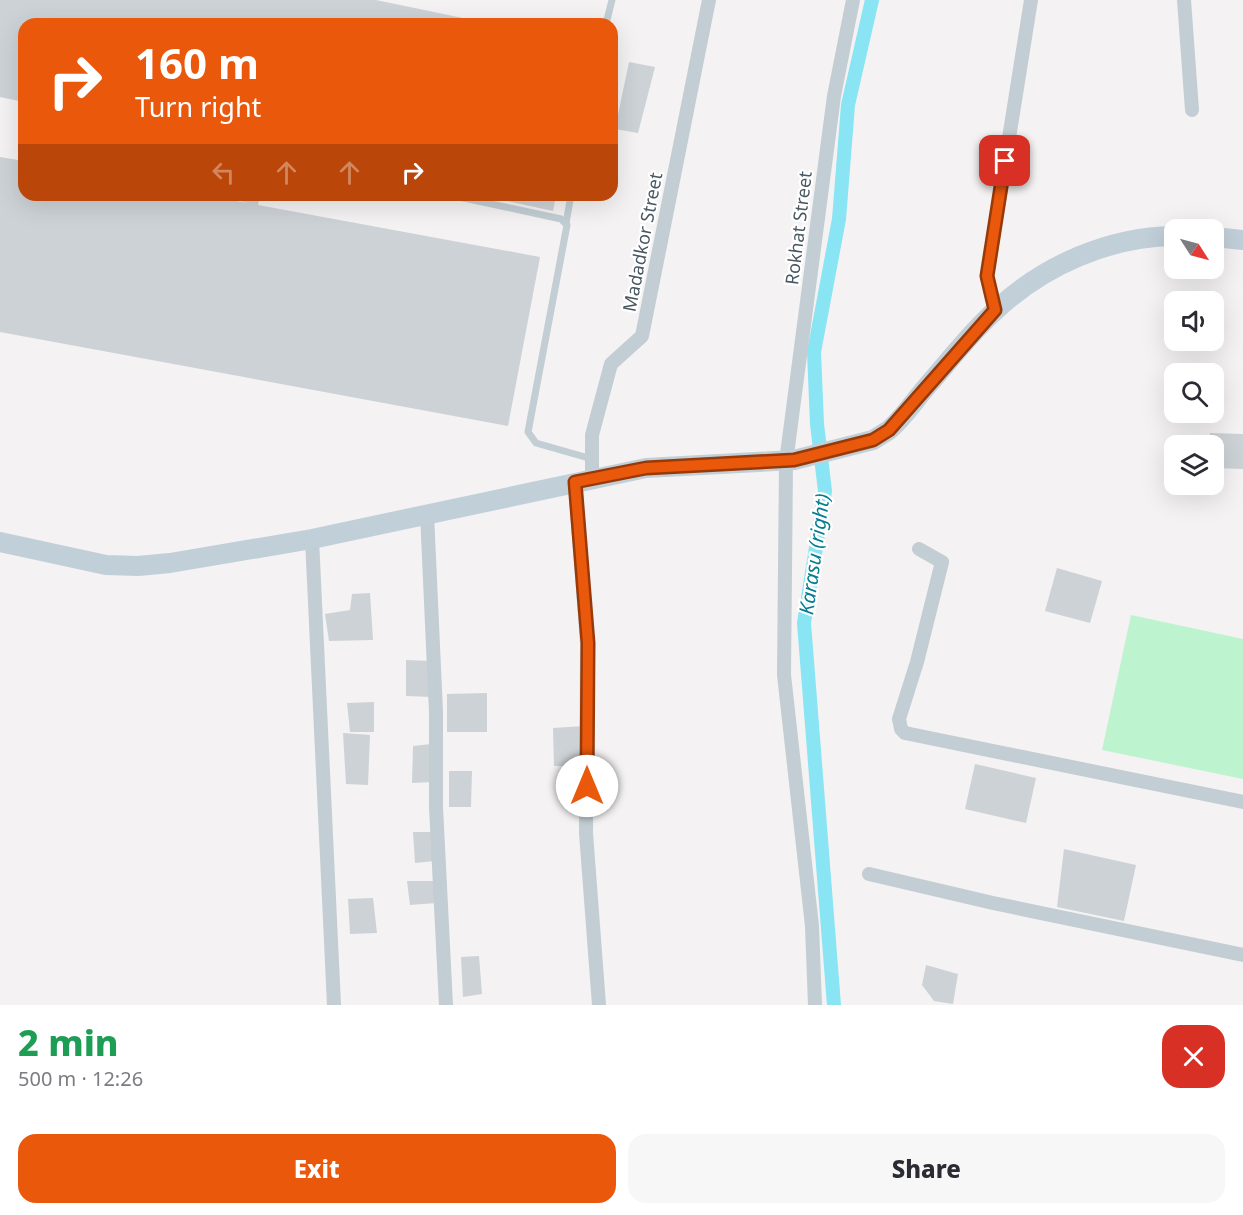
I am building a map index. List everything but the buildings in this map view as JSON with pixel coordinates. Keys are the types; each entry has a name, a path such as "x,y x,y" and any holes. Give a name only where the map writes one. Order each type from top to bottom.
{"main road":[{"path":"0,542 90,563 122,566 181,561 312,539 427,514 586,473 672,465 790,461 847,448 873,440 894,426 995,310 1034,281 1075,258 1102,247 1133,239 1164,237"},
{"path":"1224,238 1243,240"}],"street":[{"name":"Madadkor Street","path":"599,1005 586,833 588,643 586,473 592,435 610,364 642,336 709,0"},
{"name":"Rokhat Street","path":"815,1005 812,926 784,675 790,461 834,96 853,0"},
{"path":"995,310 987,276 1031,0"},
{"path":"1184,0 1192,110"},
{"path":"427,514 436,712 436,807 446,1005"},
{"path":"312,539 334,1005"},
{"path":"919,549 942,562 917,662 899,719 904,733 1243,802"},
{"path":"869,874 993,903 1243,955"}],"lane":[{"path":"608,18 612,0"},
{"path":"478,201 561,219 566,223"},
{"path":"570,201 528,432 536,443 586,473"}],"green space":[{"path":"1131,615 1243,639 1243,779 1102,750"}],"waterway":[{"name":"Karasu (right)","path":"834,1005 804,623 825,491 817,424 814,352 839,219 848,105 872,0"}],"route":[{"path":"587,786 588,643 575,482 619,472 672,465 786,462 847,448 884,434 894,426 995,310 987,276 1005,161"}]}
